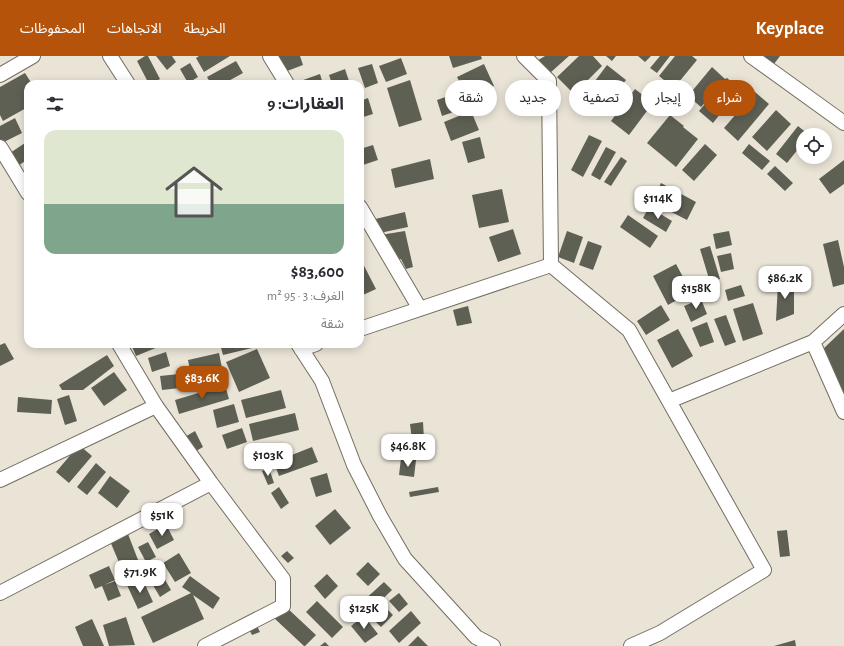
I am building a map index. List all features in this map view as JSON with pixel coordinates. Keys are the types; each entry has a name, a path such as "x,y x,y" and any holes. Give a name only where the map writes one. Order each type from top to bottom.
{"street":[{"path":"0,75 33,56"},
{"path":"110,56 125,80"},
{"path":"270,56 285,80"},
{"path":"524,56 549,81 551,265 629,330 764,570 660,633 631,646"},
{"path":"752,56 844,123"},
{"path":"0,147 24,186"},
{"path":"364,214 420,309"},
{"path":"364,328 551,265"},
{"path":"669,401 813,342 844,314"},
{"path":"813,342 844,412"},
{"path":"121,348 156,406 283,579 283,606 205,646"},
{"path":"300,348 322,381 354,465 380,516 405,559 476,637 493,646"},
{"path":"0,480 156,406"},
{"path":"0,593 212,483"}],"building":[{"path":"145,56 148,56 160,79 147,80 137,61"},
{"path":"156,56 172,56 176,62 167,70"},
{"path":"199,56 230,56 204,72 196,58"},
{"path":"275,56 300,56 303,65 274,76"},
{"path":"449,56 481,56 482,59 453,68"},
{"path":"545,56 569,56 550,73 535,62"},
{"path":"579,56 593,56 602,66 588,80 569,80 569,89 557,77"},
{"path":"606,56 616,56 612,61"},
{"path":"638,56 651,56 645,62"},
{"path":"660,56 670,56 657,73 650,68"},
{"path":"675,56 692,56 697,60 681,80 664,80 659,76"},
{"path":"747,56 780,56 768,72"},
{"path":"401,58 407,74 386,82 379,66"},
{"path":"236,61 243,73 230,80 209,80 207,77"},
{"path":"190,63 198,77 193,80 186,80 180,69"},
{"path":"372,64 378,83 365,88 364,80 362,80 358,68"},
{"path":"484,64 491,80 458,80 457,77"},
{"path":"607,65 626,80 596,80"},
{"path":"712,67 725,79 727,78 729,80 703,80 703,105 701,107 695,102 695,88"},
{"path":"345,69 349,80 331,80 329,75"},
{"path":"25,73 29,80 24,80 24,109 3,121 0,115 0,87"},
{"path":"320,74 322,80 303,80"},
{"path":"410,80 422,120 399,127 387,88"},
{"path":"635,89 641,94 641,116 643,116 629,135 611,121 615,116 633,116 633,92"},
{"path":"756,93 769,104 738,141 724,128 734,116 756,116"},
{"path":"445,97 445,115 442,116 437,100"},
{"path":"368,98 373,114 364,117 364,100"},
{"path":"703,106 703,114 699,111"},
{"path":"776,110 791,124 767,151 752,137"},
{"path":"459,116 473,116 479,130 451,141 444,122"},
{"path":"669,116 684,126 683,127 698,139 676,167 647,143"},
{"path":"705,116 719,116 713,123"},
{"path":"15,118 22,133 0,144 0,126"},
{"path":"796,129 796,152 787,163 776,154"},
{"path":"589,135 602,141 583,177 571,170"},
{"path":"480,137 485,158 468,163 462,142"},
{"path":"24,144 24,162 18,166 10,153"},
{"path":"705,144 717,155 694,181 682,170"},
{"path":"749,144 770,161 762,170 742,153"},
{"path":"373,145 378,160 364,165 364,148"},
{"path":"606,147 616,152 600,180 591,175"},
{"path":"621,157 627,161 611,186 604,182"},
{"path":"430,159 434,179 395,188 391,169"},
{"path":"844,160 844,184 830,194 819,179"},
{"path":"775,166 793,183 785,191 767,174"},
{"path":"661,183 696,202 687,220 652,202"},
{"path":"502,189 509,222 479,228 472,195"},
{"path":"649,207 672,221 666,232 643,218"},
{"path":"405,212 408,227 375,234 371,220"},
{"path":"628,215 658,236 650,248 620,227"},
{"path":"513,229 521,254 498,262 489,237"},
{"path":"405,231 413,267 406,269 401,259 388,260 374,236"},
{"path":"567,231 583,237 574,263 558,257"},
{"path":"729,231 732,245 716,249 713,234"},
{"path":"838,240 844,267 844,284 833,287 823,244"},
{"path":"588,241 602,246 593,270 579,265"},
{"path":"710,246 720,279 710,282 700,249"},
{"path":"731,253 734,269 721,272 717,256"},
{"path":"676,264 691,292 668,305 653,276"},
{"path":"364,266 376,289 364,295"},
{"path":"794,280 794,314 776,321 778,283"},
{"path":"741,285 745,296 728,301 725,290"},
{"path":"701,299 707,314 691,322 684,306"},
{"path":"753,303 763,334 743,341 733,309"},
{"path":"661,305 670,320 646,335 637,321"},
{"path":"468,306 472,323 457,326 453,310"},
{"path":"726,315 736,342 725,346 714,319"},
{"path":"707,322 714,342 700,347 692,328"},
{"path":"678,329 693,356 672,368 657,340"},
{"path":"844,329 844,396 822,350"},
{"path":"5,343 14,359 0,366 0,345"},
{"path":"133,348 156,348 136,356"},
{"path":"221,348 252,348 223,355"},
{"path":"257,349 270,378 239,392 226,362"},
{"path":"166,352 170,366 152,372 148,358"},
{"path":"219,353 224,378 193,385 188,360"},
{"path":"107,355 114,366 83,390 62,390 59,385"},
{"path":"114,372 127,390 104,406 91,388"},
{"path":"179,374 180,388 162,390 160,376"},
{"path":"225,385 229,399 179,414 175,400"},
{"path":"281,390 286,408 246,418 241,400"},
{"path":"69,395 77,421 65,425 57,399"},
{"path":"18,397 52,400 51,414 17,412"},
{"path":"234,404 239,422 217,428 213,410"},
{"path":"295,413 299,430 253,441 249,424"},
{"path":"423,422 424,439 412,440 410,424"},
{"path":"242,428 247,442 227,449 222,435"},
{"path":"195,431 203,447 191,454 183,438"},
{"path":"79,445 92,456 69,483 56,472"},
{"path":"312,447 318,462 279,476 274,462"},
{"path":"401,458 416,460 414,477 399,475"},
{"path":"96,463 106,472 87,495 77,487"},
{"path":"269,468 274,483 268,485 262,471"},
{"path":"327,473 332,492 316,497 310,478"},
{"path":"110,476 130,491 117,508 98,493"},
{"path":"279,487 289,503 281,509 271,493"},
{"path":"438,487 439,492 410,497 409,492"},
{"path":"335,509 351,528 330,545 315,526"},
{"path":"166,524 174,540 157,549 149,534"},
{"path":"787,530 790,556 780,557 777,531"},
{"path":"128,534 140,565 123,572 110,541"},
{"path":"148,542 156,557 146,562 138,547"},
{"path":"287,551 294,558 288,563 281,556"},
{"path":"179,553 191,573 175,582 163,563"},
{"path":"368,562 380,574 368,586 356,574"},
{"path":"109,566 115,580 104,585 115,581 121,596 108,601 102,586 95,589 89,575"},
{"path":"158,568 171,590 160,597 147,575"},
{"path":"327,574 338,586 325,599 314,586"},
{"path":"190,576 220,598 213,609 193,595 204,619 153,643 141,617 191,593 182,587"},
{"path":"142,578 153,602 138,609 127,585"},
{"path":"384,582 392,590 370,611 362,602"},
{"path":"399,593 408,604 399,612 389,601"},
{"path":"317,601 343,627 332,638 306,612"},
{"path":"383,605 393,615 381,627 371,617"},
{"path":"285,606 316,635 305,646 274,618"},
{"path":"411,611 421,623 399,643 389,631"},
{"path":"364,616 378,634 365,643 351,626"},
{"path":"126,617 135,645 109,646 103,625"},
{"path":"92,619 104,646 83,646 75,627"},
{"path":"257,626 260,632 252,635 249,629"},
{"path":"418,636 428,646 408,646"},
{"path":"795,640 796,646 774,646"},
{"path":"325,642 329,646 320,646"}]}
